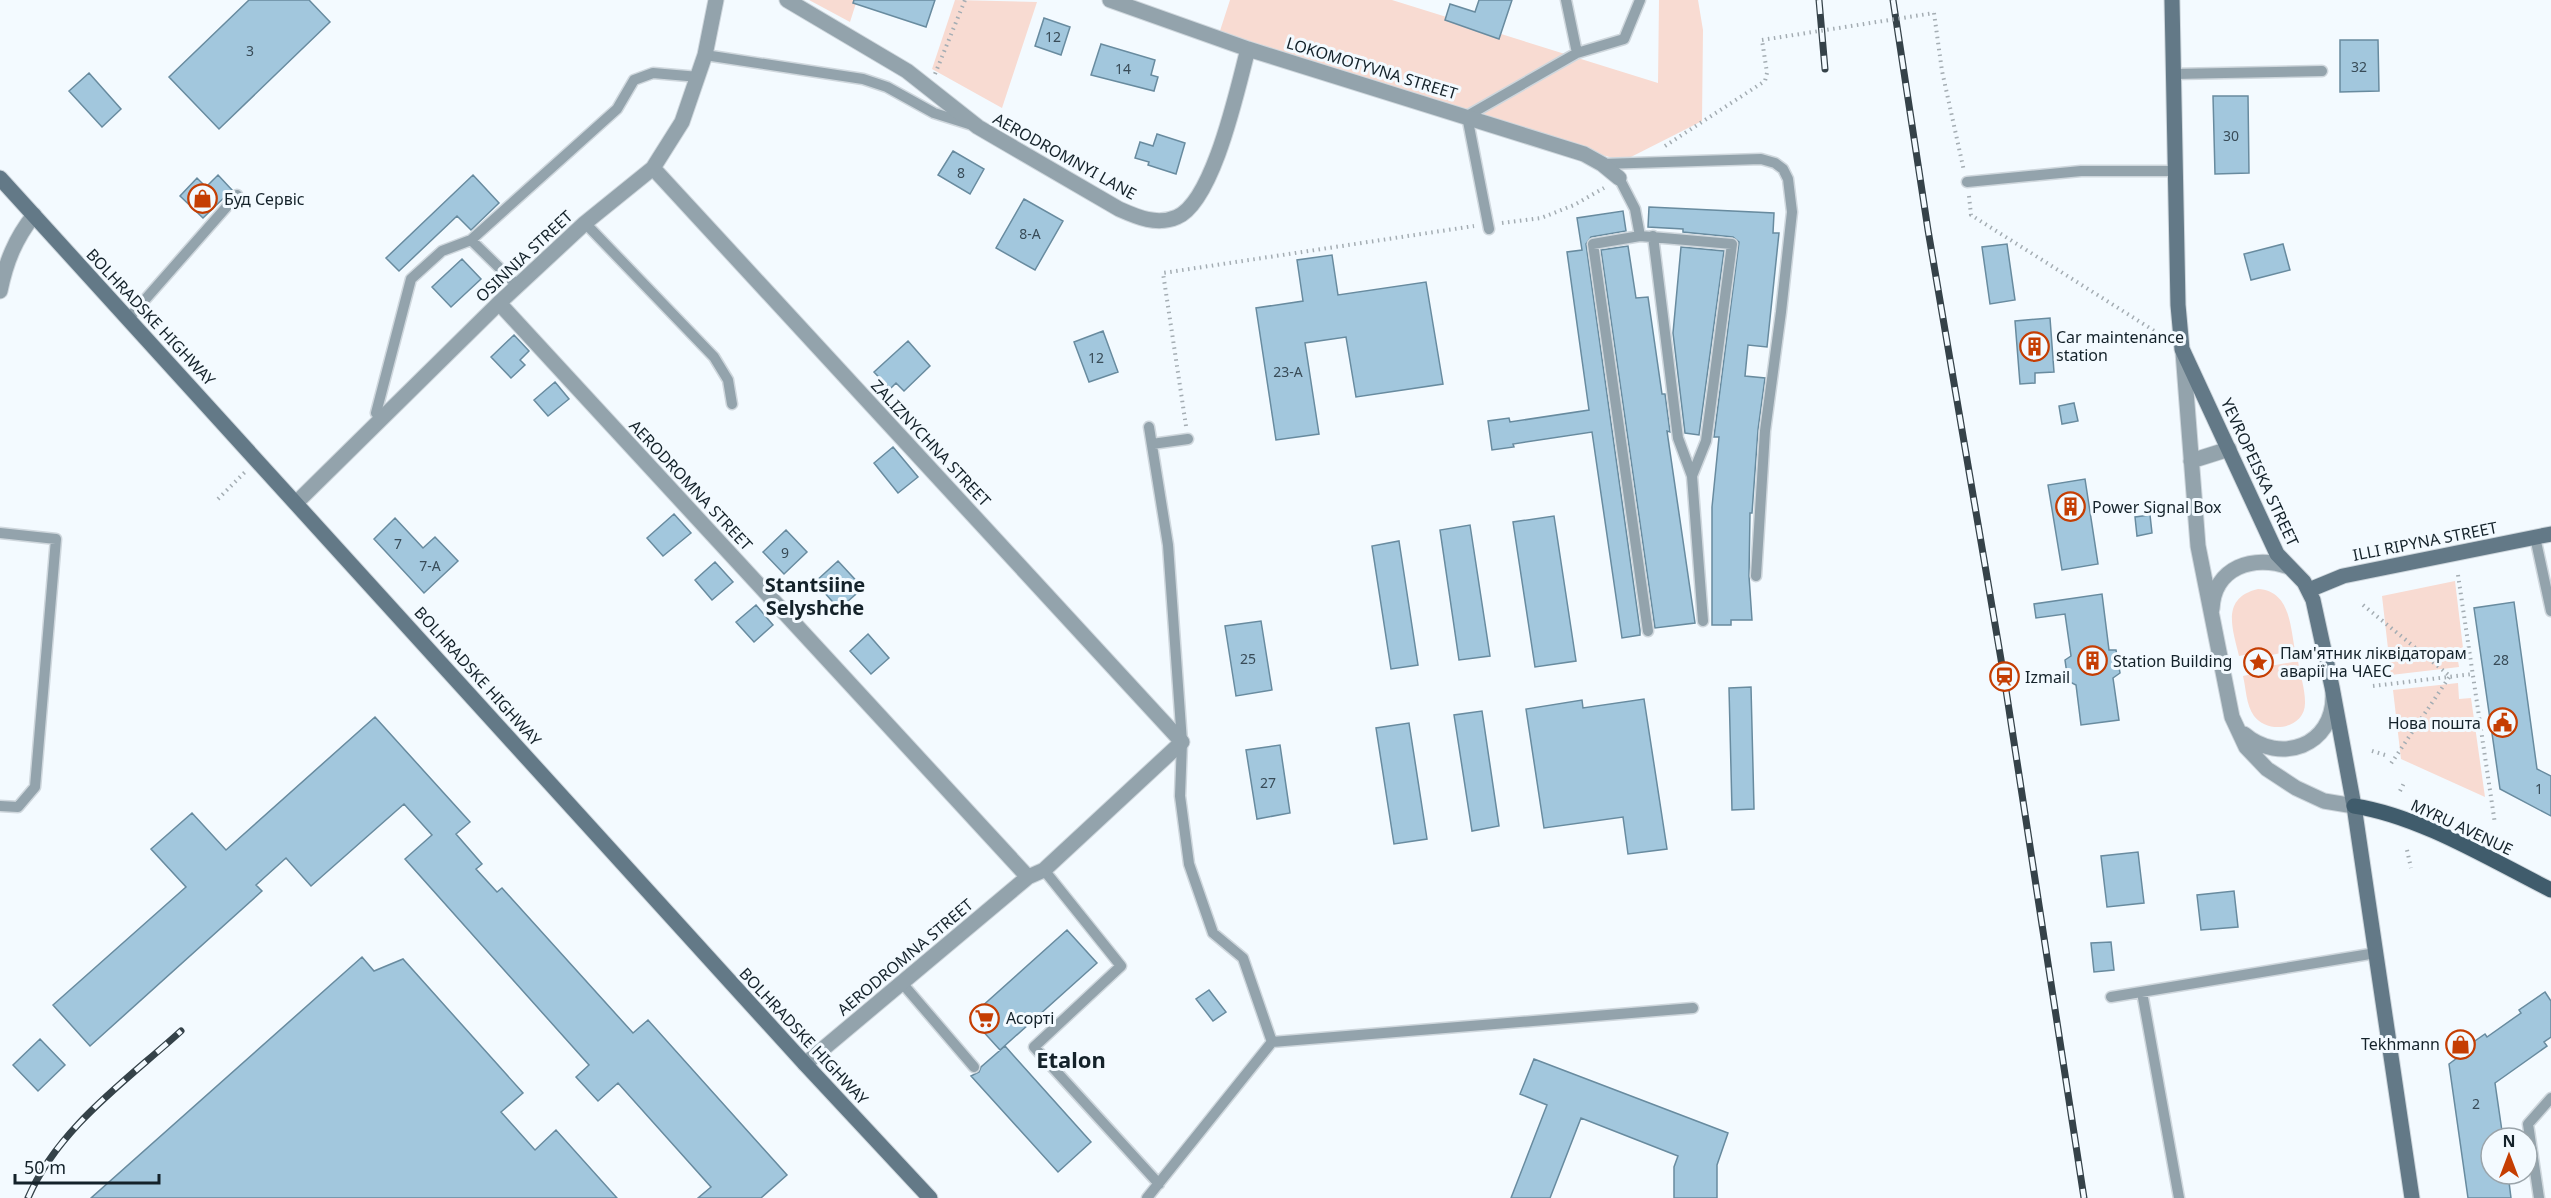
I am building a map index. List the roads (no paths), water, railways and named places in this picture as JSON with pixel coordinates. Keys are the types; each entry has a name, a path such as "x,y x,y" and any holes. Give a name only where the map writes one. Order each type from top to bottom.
{"main road":[{"name":"YEVROPEISKA STREET","path":"2172,0 2178,304 2182,349 2277,554 2309,590 2332,687 2354,806 2412,1198"},
{"name":"BOLHRADSKE HIGHWAY","path":"0,178 805,1064 930,1198"},
{"name":"ILLI RIPYNA STREET","path":"2309,590 2343,576 2551,534"},
{"name":"MYRU AVENUE","path":"2354,806 2376,809 2426,828 2551,890"}],"street":[{"name":"OSINNIA STREET","path":"296,503 499,303 585,223 653,168 682,122 699,77 716,0"},
{"name":"AERODROMNYI LANE","path":"787,0 883,56 930,88 978,128 1119,209 1140,218 1160,221 1179,217 1193,202 1208,177 1220,151 1248,49"},
{"name":"LOKOMOTYVNA STREET","path":"1110,0 1248,49 1584,154 1602,164 1619,178"},
{"name":"ZALIZNYCHNA STREET","path":"653,168 1182,742"},
{"path":"0,291 8,260 18,235 34,215"},
{"name":"AERODROMNA STREET","path":"499,303 1028,877"},
{"path":"2182,349 2198,546 2232,717 2246,747 2267,769 2296,788 2324,801 2354,806"},
{"path":"2191,460 2229,449"},
{"path":"2212,620 2212,606 2216,592 2223,579 2234,570 2247,563 2261,561 2275,562 2289,567"},
{"path":"2238,728 2256,744 2267,748 2279,750 2303,745 2317,735 2328,721 2333,698 2332,687"},
{"name":"AERODROMNA STREET","path":"805,1064 1028,877 1044,870 1182,742"}],"lane":[{"path":"1566,0 1577,53"},
{"path":"1489,227 1467,116 1577,53 1623,39 1640,0"},
{"path":"705,55 863,79 887,87 934,113 978,128"},
{"path":"2174,74 2322,71"},
{"path":"382,419 376,413 411,279 442,251 471,240 617,109 634,80 653,73 699,77"},
{"path":"1602,164 1761,159 1775,163 1783,169 1788,179 1792,212 1765,431 1756,576"},
{"path":"1967,182 2081,171 2176,171"},
{"path":"1619,178 1635,209 1640,236"},
{"path":"128,319 237,195"},
{"path":"585,223 714,357 728,380 732,404"},
{"path":"1648,631 1593,244 1640,236 1732,243 1706,441 1692,476"},
{"path":"1653,237 1678,438 1692,476 1703,621"},
{"path":"471,240 518,286"},
{"path":"1149,427 1168,545 1182,742 1180,796 1189,864 1212,933 1243,958 1272,1042"},
{"path":"1152,444 1188,439"},
{"path":"0,533 56,538 35,787 18,807 0,806"},
{"path":"2535,537 2551,611"},
{"path":"1044,870 1121,966 1034,1047 1159,1184"},
{"path":"2111,998 2376,953"},
{"path":"902,983 974,1068"},
{"path":"2142,992 2179,1198"},
{"path":"1147,1198 1272,1042 1693,1008"},
{"path":"2539,1198 2528,1124 2551,1098"}],"railway":[{"path":"1819,0 1825,69"},
{"path":"1893,0 1928,230 2004,677 2084,1198"},
{"path":"28,1198 57,1149 75,1128 116,1087 181,1031"}],"place":[{"name":"Буд Сервіс","path":"203,199"},
{"name":"Car maintenance station","path":"2035,346"},
{"name":"Power Signal Box","path":"2071,507"},
{"name":"Station Building","path":"2092,661"},
{"name":"Пам'ятник ліквідаторам аварії на ЧАЕС","path":"2259,662"},
{"name":"Izmail","path":"2004,677"},
{"name":"Нова пошта","path":"2502,723"},
{"name":"Асорті","path":"985,1018"},
{"name":"Tekhmann","path":"2461,1044"}],"district":[{"name":"Stantsiine Selyshche","path":"815,596"},
{"name":"Etalon","path":"1071,1059"}]}
